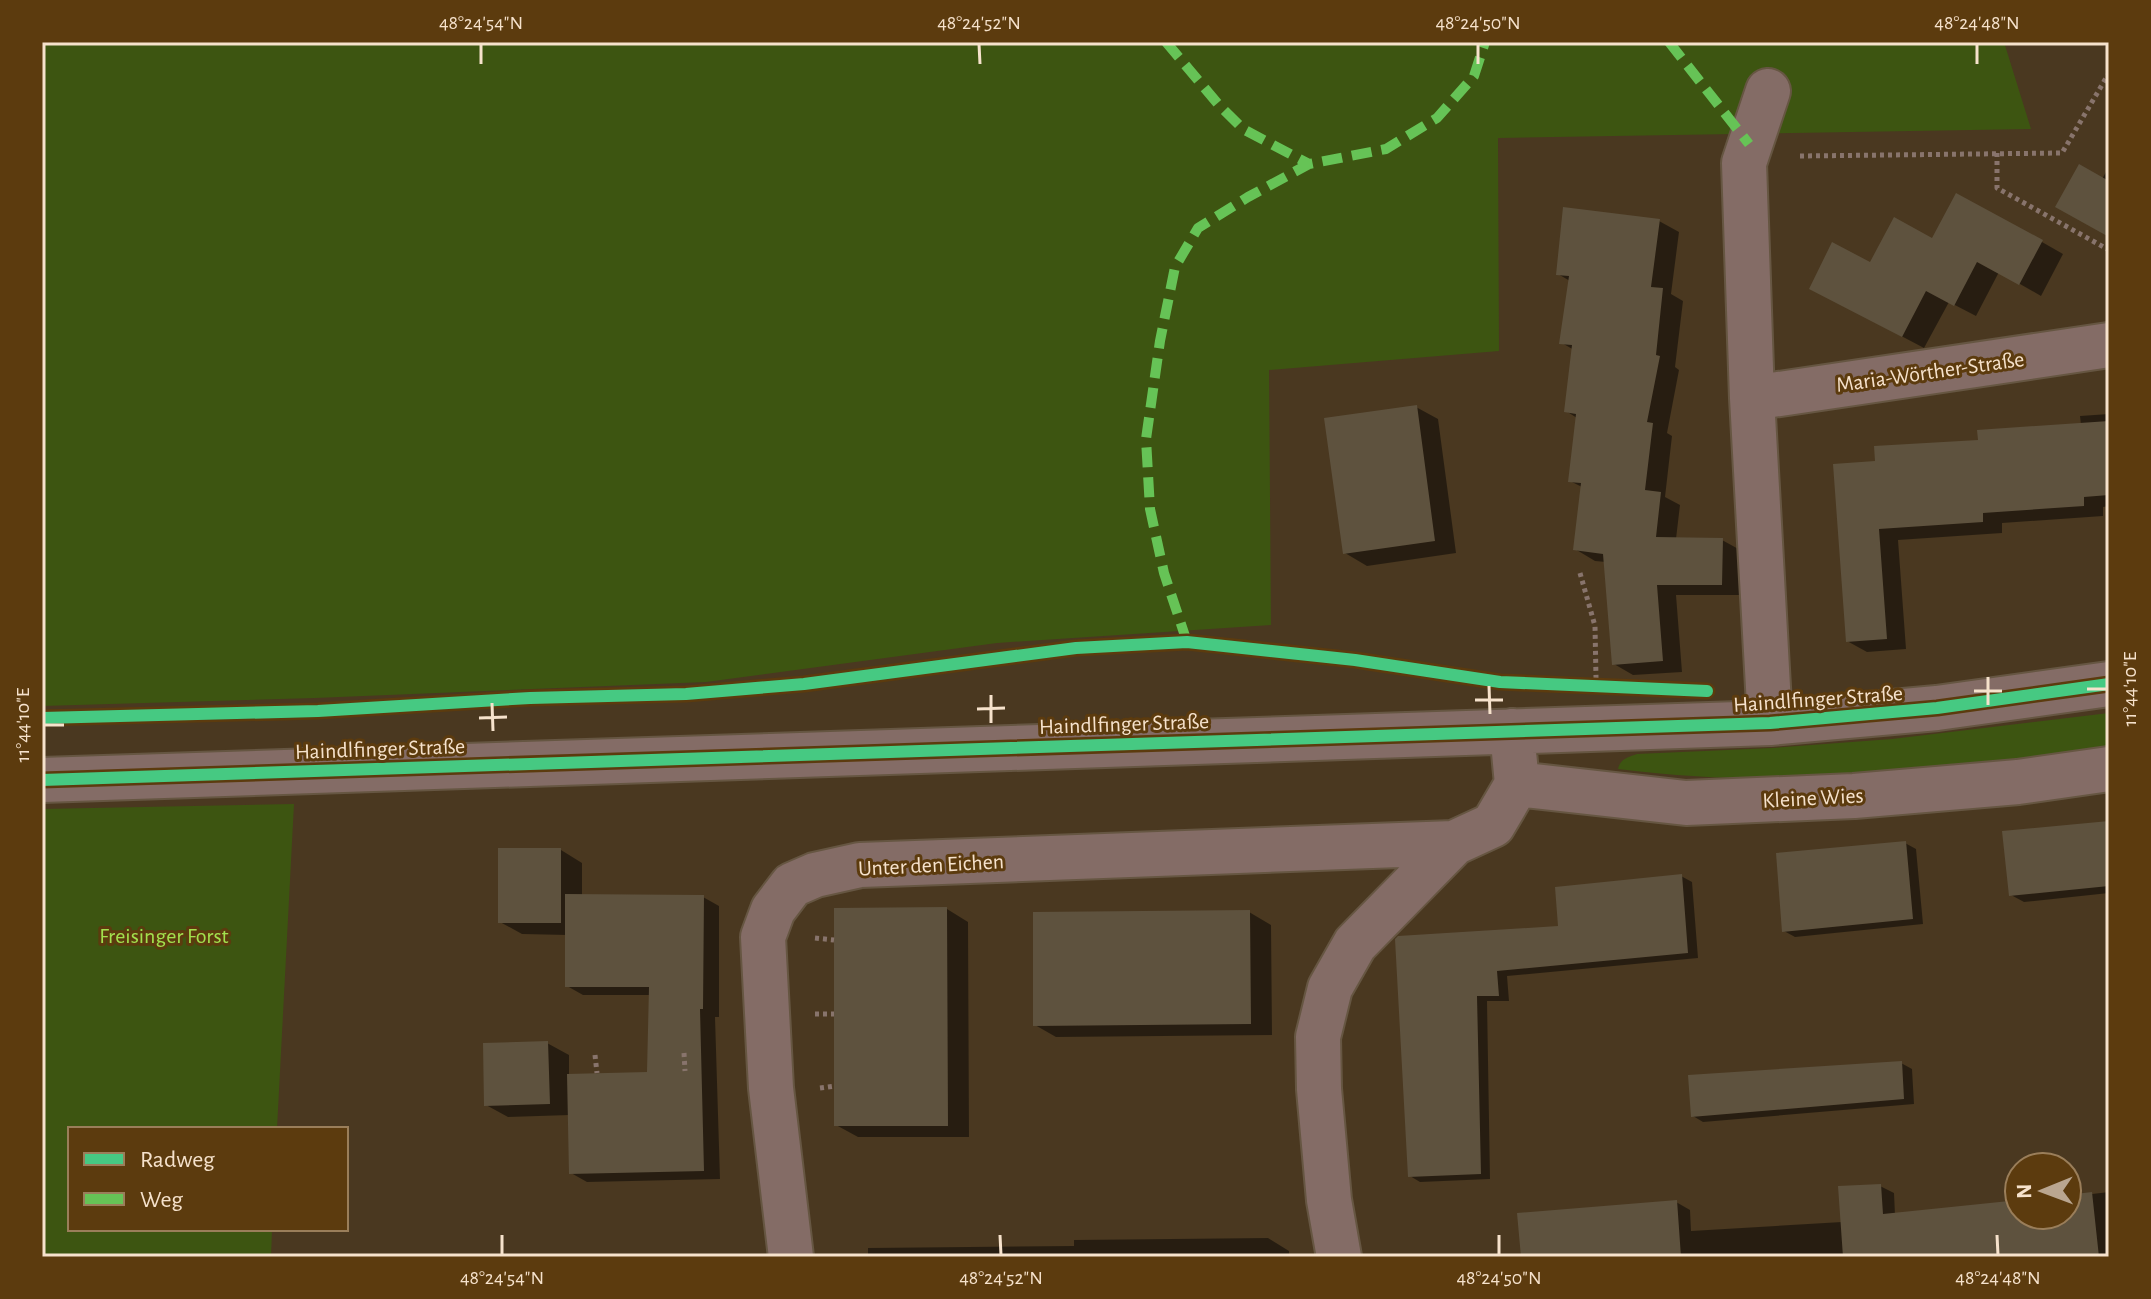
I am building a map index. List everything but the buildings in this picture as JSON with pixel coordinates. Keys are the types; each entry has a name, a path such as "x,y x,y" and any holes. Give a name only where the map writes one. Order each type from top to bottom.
{"street":[{"path":"1768,91 1744,163 1752,398 1770,723"},
{"name":"Maria-Wörther-Straße","path":"1752,398 2109,345"},
{"name":"Haindlfinger Straße","path":"42,780 1770,723 1937,708 2109,684"},
{"path":"1339,1257 1329,1200 1319,1089 1318,1037 1330,988 1355,944 1454,843 1493,825 1517,784 1512,731"},
{"name":"Kleine Wies","path":"1517,784 1602,796 1686,803 1854,796 2018,782 2109,769"},
{"name":"Unter den Eichen","path":"791,1257 771,1088 763,937 773,910 792,885 815,875 860,865 1454,843"}],"path":[{"path":"1744,163 1814,155 2062,153 2109,73"},
{"path":"1997,153 1997,188 2109,250"},
{"path":"1580,573 1595,626 1596,687"},
{"path":"684,1053 685,1071"},
{"path":"595,1055 597,1073"}],"green space":[{"path":"42,42 2004,42 2031,129 1498,138 1499,351 1269,370 1271,625 997,643 706,682 42,706"},
{"path":"2109,713 2109,748 1926,772 1740,778 1618,769 1628,757 1637,754 1892,739"},
{"name":"Freisinger Forst","path":"294,804 277,1127 68,1127 68,1231 272,1231 271,1257 42,1257 42,809"}],"marked path":[{"path":"1166,42 1243,129 1309,164"},
{"path":"1187,642 1164,573 1150,509 1146,439 1160,341 1175,267 1198,228 1248,197 1309,164 1386,149 1437,118 1474,76 1485,42"},
{"path":"1669,42 1749,144"}],"cycle path":[{"path":"42,718 318,711 530,698 686,694 804,684 1076,648 1187,642 1355,660 1500,682 1707,691"},
{"path":"42,780 1770,723 1937,708 2109,684"}]}
